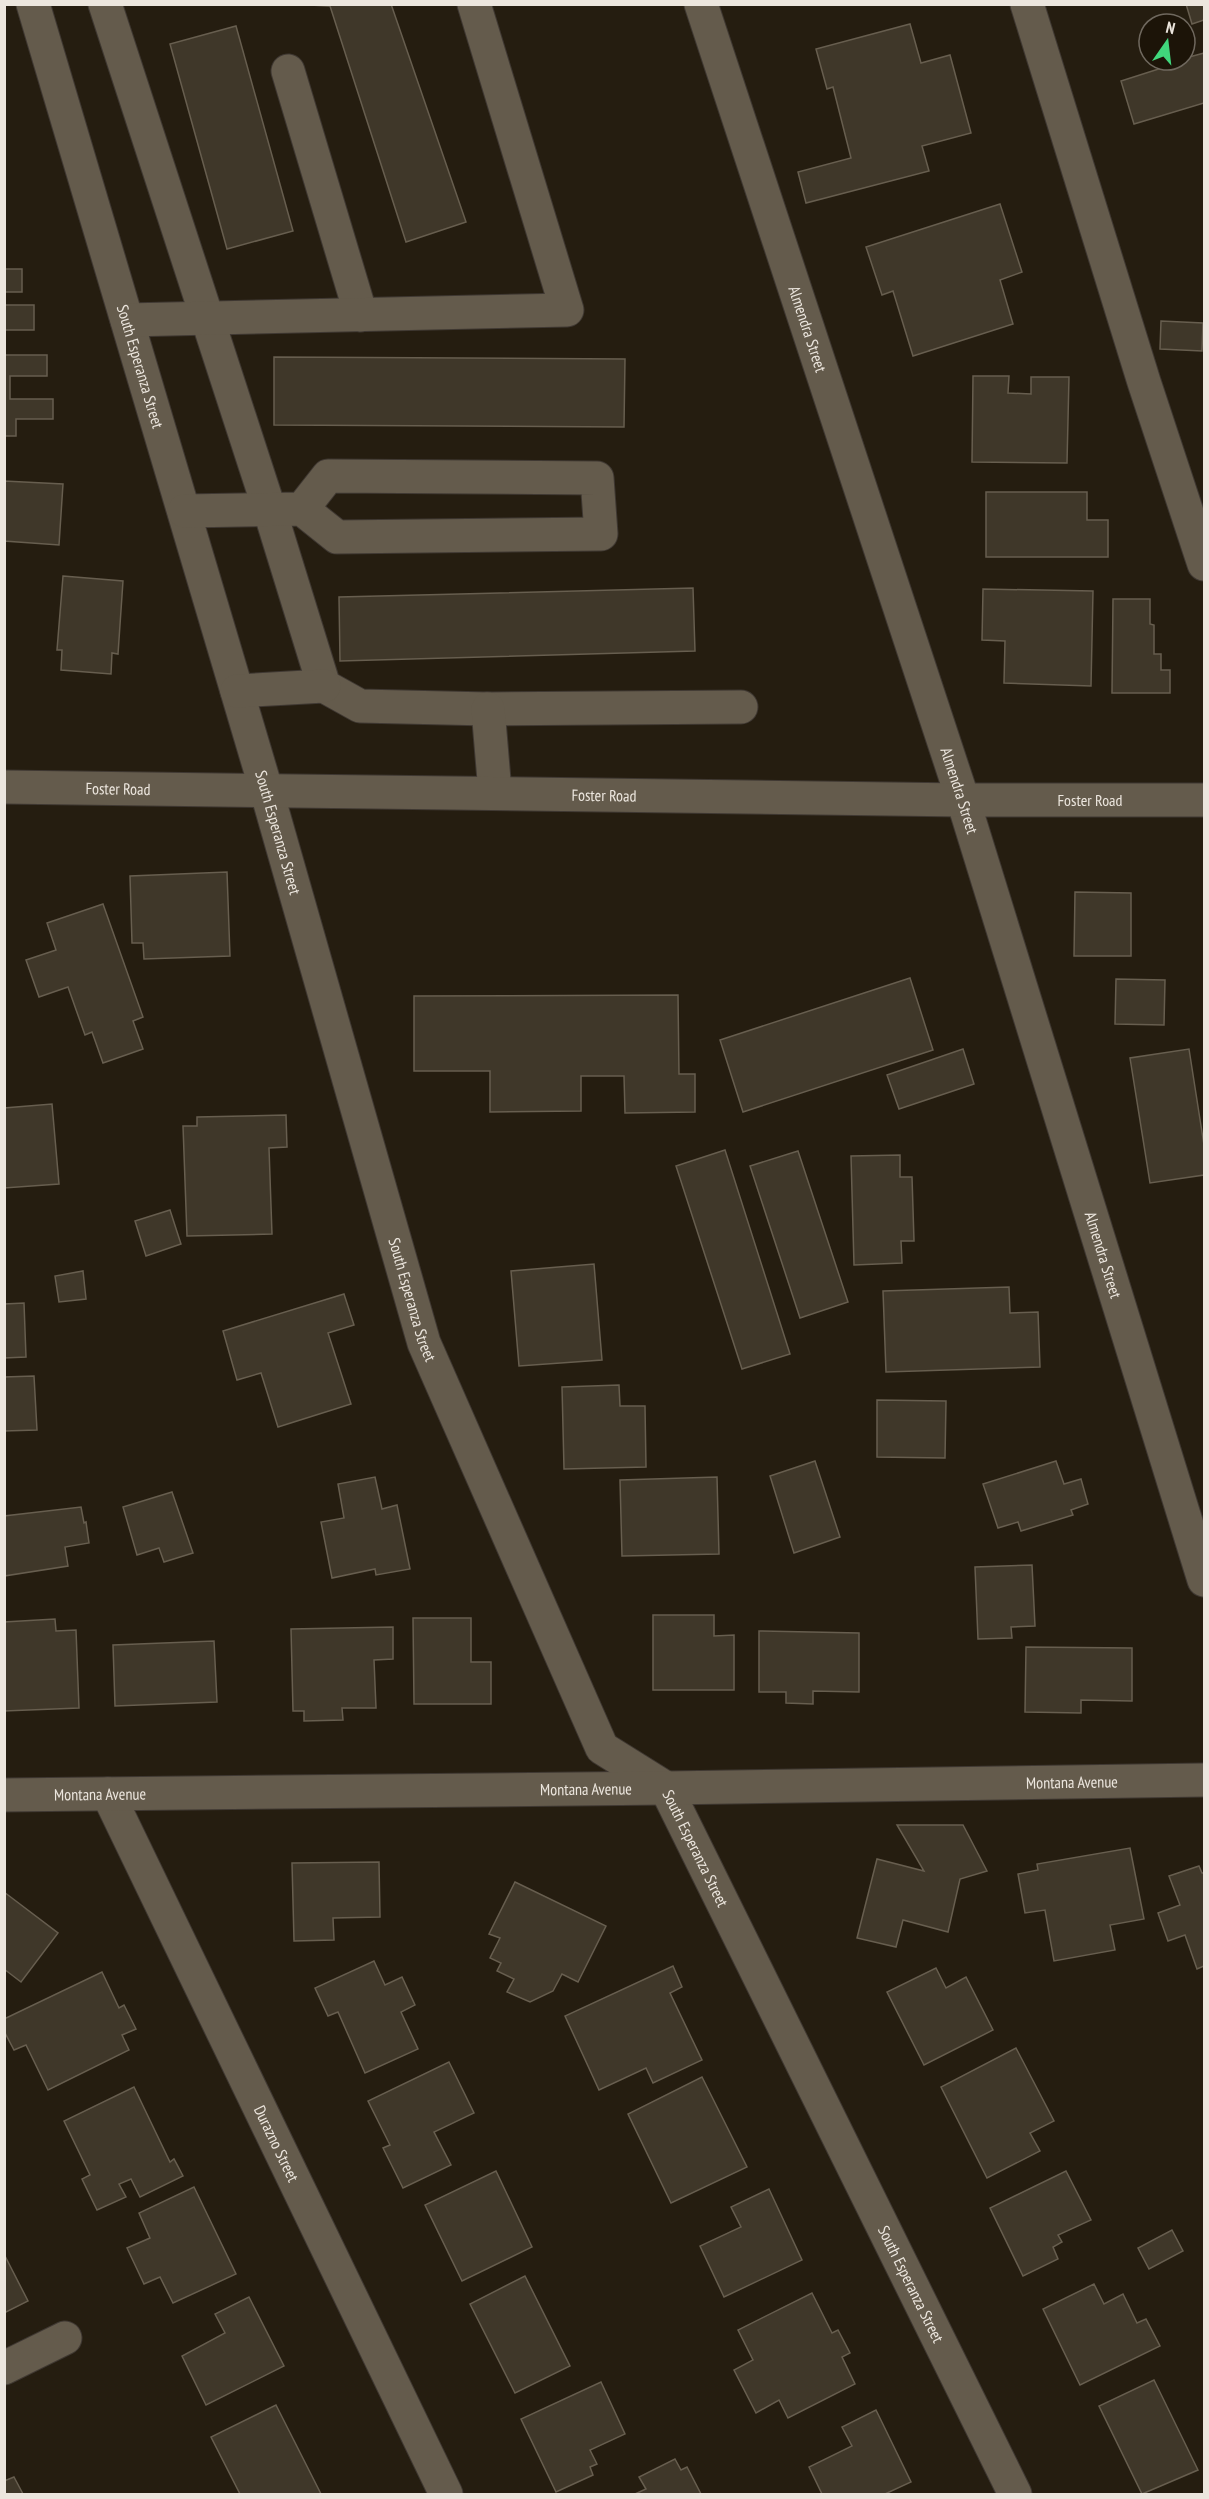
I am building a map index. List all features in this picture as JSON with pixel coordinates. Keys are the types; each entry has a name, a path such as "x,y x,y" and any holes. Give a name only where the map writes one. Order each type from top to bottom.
{"street":[{"name":"South Esperanza Street","path":"33,4 266,789 424,1343 602,1748 666,1788 1015,2494"},
{"path":"105,4 269,508 324,686"},
{"path":"127,320 567,310 474,4"},
{"name":"Almendra Street","path":"701,4 963,800 1204,1580"},
{"path":"1028,4 1144,382 1204,564"},
{"path":"288,71 361,315"},
{"path":"184,511 302,508 337,537 601,534 597,478 328,476 302,508"},
{"path":"237,691 324,686 360,706 489,709 741,707"},
{"path":"489,709 495,792"},
{"name":"Foster Road","path":"4,787 963,800 1204,800"},
{"name":"Montana Avenue","path":"4,1795 1204,1780"},
{"name":"Durazno Street","path":"108,1794 446,2494"},
{"path":"4,2368 65,2338"}],"building":[{"path":"288,4 391,4 466,222 406,242 330,6"},
{"path":"1186,4 1204,4 1204,20 1197,22 1197,12 1188,12"},
{"path":"910,24 921,63 950,55 971,133 922,146 929,171 806,203 798,172 851,158 833,87 827,89 816,49"},
{"path":"236,26 293,231 227,249 170,44"},
{"path":"1204,53 1204,103 1134,124 1121,81 1149,72 1197,72 1197,55"},
{"path":"1000,204 1022,272 1000,280 1013,324 913,356 893,291 882,295 866,247"},
{"path":"4,269 22,269 22,292 4,292"},
{"path":"4,305 34,305 34,330 4,330"},
{"path":"1161,321 1203,323 1202,351 1160,349"},
{"path":"4,355 47,355 47,376 10,376 10,399 53,399 53,419 16,419 16,436 4,436"},
{"path":"274,357 625,359 624,427 274,425"},
{"path":"973,376 1009,376 1008,393 1031,394 1031,377 1069,377 1067,463 972,462"},
{"path":"4,481 63,484 59,545 4,541"},
{"path":"986,492 1087,492 1087,520 1108,520 1108,557 986,557"},
{"path":"63,576 123,581 118,654 112,653 111,674 61,670 62,650 57,650"},
{"path":"693,588 695,651 340,661 339,597"},
{"path":"983,589 1093,591 1091,686 1004,683 1005,641 982,640"},
{"path":"1113,599 1150,599 1150,624 1154,625 1154,654 1161,654 1161,670 1170,670 1170,693 1112,693"},
{"path":"227,872 230,956 144,959 143,943 132,943 130,876"},
{"path":"1075,892 1131,893 1131,956 1074,956"},
{"path":"103,904 143,1017 133,1021 143,1049 103,1063 92,1032 85,1035 68,987 39,997 26,960 56,950 47,923"},
{"path":"910,978 933,1050 743,1112 720,1040"},
{"path":"1116,979 1165,980 1164,1025 1115,1024"},
{"path":"678,995 679,1074 695,1074 695,1112 625,1113 624,1076 581,1076 581,1111 490,1112 490,1071 414,1071 414,996"},
{"path":"963,1049 974,1084 899,1109 887,1075"},
{"path":"1189,1049 1204,1145 1204,1175 1150,1183 1130,1058"},
{"path":"52,1104 59,1184 4,1188 4,1108"},
{"path":"286,1115 287,1147 269,1148 272,1234 187,1236 183,1126 197,1126 197,1117"},
{"path":"725,1150 790,1354 742,1369 676,1166"},
{"path":"798,1151 848,1302 800,1318 750,1166"},
{"path":"900,1155 900,1177 912,1177 914,1241 901,1241 902,1263 854,1265 851,1156"},
{"path":"170,1210 181,1244 146,1256 135,1221"},
{"path":"594,1264 602,1360 519,1366 511,1271"},
{"path":"83,1271 86,1299 59,1302 55,1276"},
{"path":"1009,1287 1010,1313 1038,1312 1040,1367 886,1372 883,1291"},
{"path":"344,1294 354,1325 328,1333 351,1404 278,1427 261,1373 237,1380 223,1331"},
{"path":"24,1303 26,1357 4,1358 4,1304"},
{"path":"34,1376 37,1430 4,1431 4,1377"},
{"path":"619,1385 620,1406 645,1406 646,1467 564,1469 562,1387"},
{"path":"877,1400 946,1401 945,1458 877,1457"},
{"path":"815,1461 840,1537 794,1553 770,1476"},
{"path":"1056,1461 1064,1484 1081,1479 1088,1504 1071,1510 1073,1515 1021,1531 1018,1522 998,1528 983,1484"},
{"path":"375,1477 382,1509 397,1505 410,1569 376,1575 375,1569 332,1578 321,1522 344,1518 338,1484"},
{"path":"717,1477 719,1554 622,1556 620,1480"},
{"path":"172,1492 193,1553 164,1562 159,1548 137,1555 123,1507"},
{"path":"81,1507 89,1543 65,1547 68,1566 4,1576 4,1516"},
{"path":"1032,1565 1035,1626 1011,1627 1012,1638 978,1639 975,1567"},
{"path":"653,1615 714,1615 714,1636 734,1635 734,1690 653,1690"},
{"path":"413,1618 471,1618 471,1662 491,1662 491,1704 414,1704"},
{"path":"55,1619 56,1631 76,1630 79,1708 4,1711 4,1622"},
{"path":"393,1627 393,1659 374,1660 376,1708 342,1708 343,1720 304,1721 304,1711 293,1711 291,1629"},
{"path":"759,1631 859,1633 859,1692 813,1691 813,1704 786,1703 786,1692 759,1692"},
{"path":"214,1641 217,1702 115,1706 113,1645"},
{"path":"1026,1647 1132,1648 1132,1701 1081,1700 1081,1713 1025,1712"},
{"path":"897,1825 963,1825 987,1871 960,1879 948,1932 903,1920 896,1947 857,1938 877,1859 924,1871"},
{"path":"1130,1848 1144,1919 1110,1925 1115,1950 1054,1961 1045,1910 1025,1913 1018,1874 1038,1870 1037,1864"},
{"path":"379,1862 380,1917 333,1918 334,1940 294,1941 292,1863"},
{"path":"1199,1866 1204,1873 1204,1966 1197,1969 1185,1935 1168,1941 1158,1913 1180,1905 1169,1876"},
{"path":"515,1882 606,1926 578,1982 562,1974 553,1991 530,2002 507,1992 514,1979 497,1971 501,1963 490,1958 500,1938 489,1934"},
{"path":"4,1892 58,1933 21,1982 4,1969"},
{"path":"374,1961 385,1985 402,1977 415,2005 401,2012 418,2049 365,2073 338,2012 328,2016 315,1988"},
{"path":"673,1966 682,1987 670,1993 702,2060 653,2083 646,2068 599,2090 565,2016"},
{"path":"936,1968 946,1988 966,1977 993,2030 924,2065 887,1992"},
{"path":"102,1972 119,2008 124,2005 136,2029 122,2035 129,2050 48,2090 26,2045 14,2050 4,2031 4,2019"},
{"path":"1016,2048 1054,2121 1030,2133 1040,2151 987,2178 941,2087"},
{"path":"449,2062 474,2113 434,2132 451,2165 403,2188 383,2148 390,2145 368,2101"},
{"path":"702,2077 747,2167 671,2203 628,2114"},
{"path":"134,2087 170,2162 174,2159 183,2176 140,2197 131,2179 119,2184 126,2197 97,2210 82,2179 90,2175 64,2121"},
{"path":"496,2171 532,2247 462,2281 425,2205"},
{"path":"1066,2171 1091,2220 1058,2235 1062,2242 1053,2247 1058,2259 1023,2276 990,2208"},
{"path":"194,2187 236,2274 173,2303 160,2277 144,2284 127,2248 150,2238 139,2213"},
{"path":"769,2189 802,2260 724,2297 700,2246 741,2227 731,2207"},
{"path":"1172,2230 1183,2251 1149,2269 1138,2248"},
{"path":"4,2254 28,2301 4,2313"},
{"path":"525,2276 570,2366 515,2393 470,2304"},
{"path":"1094,2284 1104,2304 1123,2294 1137,2323 1146,2319 1160,2346 1080,2385 1043,2309"},
{"path":"812,2293 832,2333 838,2330 850,2353 842,2357 855,2384 788,2418 779,2400 756,2413 734,2370 753,2360 738,2330"},
{"path":"249,2297 284,2366 206,2405 182,2356 225,2333 215,2314"},
{"path":"1154,2380 1198,2470 1142,2494 1099,2406"},
{"path":"601,2382 625,2434 590,2450 597,2464 590,2467 593,2475 556,2492 521,2419"},
{"path":"276,2405 321,2494 240,2494 211,2437"},
{"path":"876,2410 911,2482 885,2494 822,2494 809,2467 852,2446 842,2427"},
{"path":"675,2459 681,2470 687,2467 701,2494 635,2494 646,2489 639,2477"},
{"path":"14,2477 23,2494 4,2494 4,2481"}]}
